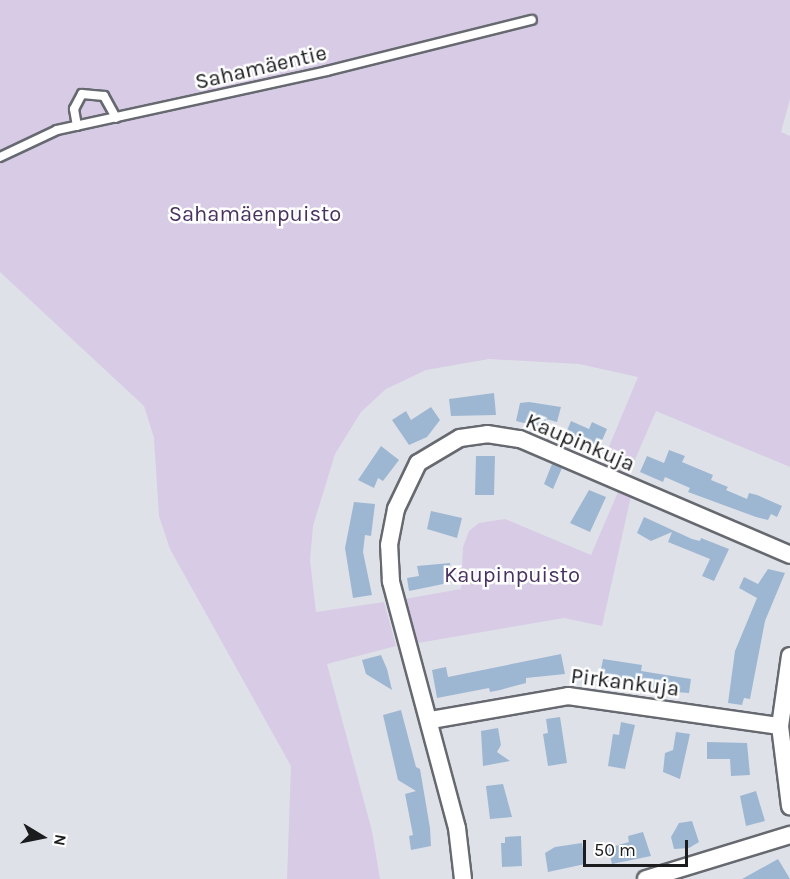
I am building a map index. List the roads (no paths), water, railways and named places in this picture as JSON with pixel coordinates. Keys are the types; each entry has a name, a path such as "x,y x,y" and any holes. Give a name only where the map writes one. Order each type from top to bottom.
{"street":[{"name":"Kaupinkuja","path":"463,879 457,828 430,720 397,615 389,545 405,484 418,463 438,448 460,438 487,434 520,439 790,555"},
{"path":"790,656 780,726 790,806"},
{"name":"Pirkankuja","path":"430,720 568,696 780,726"},
{"path":"646,879 790,835"}],"lane":[{"name":"Sahamäentie","path":"0,157 32,140 76,126 454,42 532,20"},
{"path":"76,126 74,109 82,94 104,96 116,118"}],"park label":[{"name":"Sahamäenpuisto","path":"255,215"},
{"name":"Kaupinpuisto","path":"512,576"}]}
